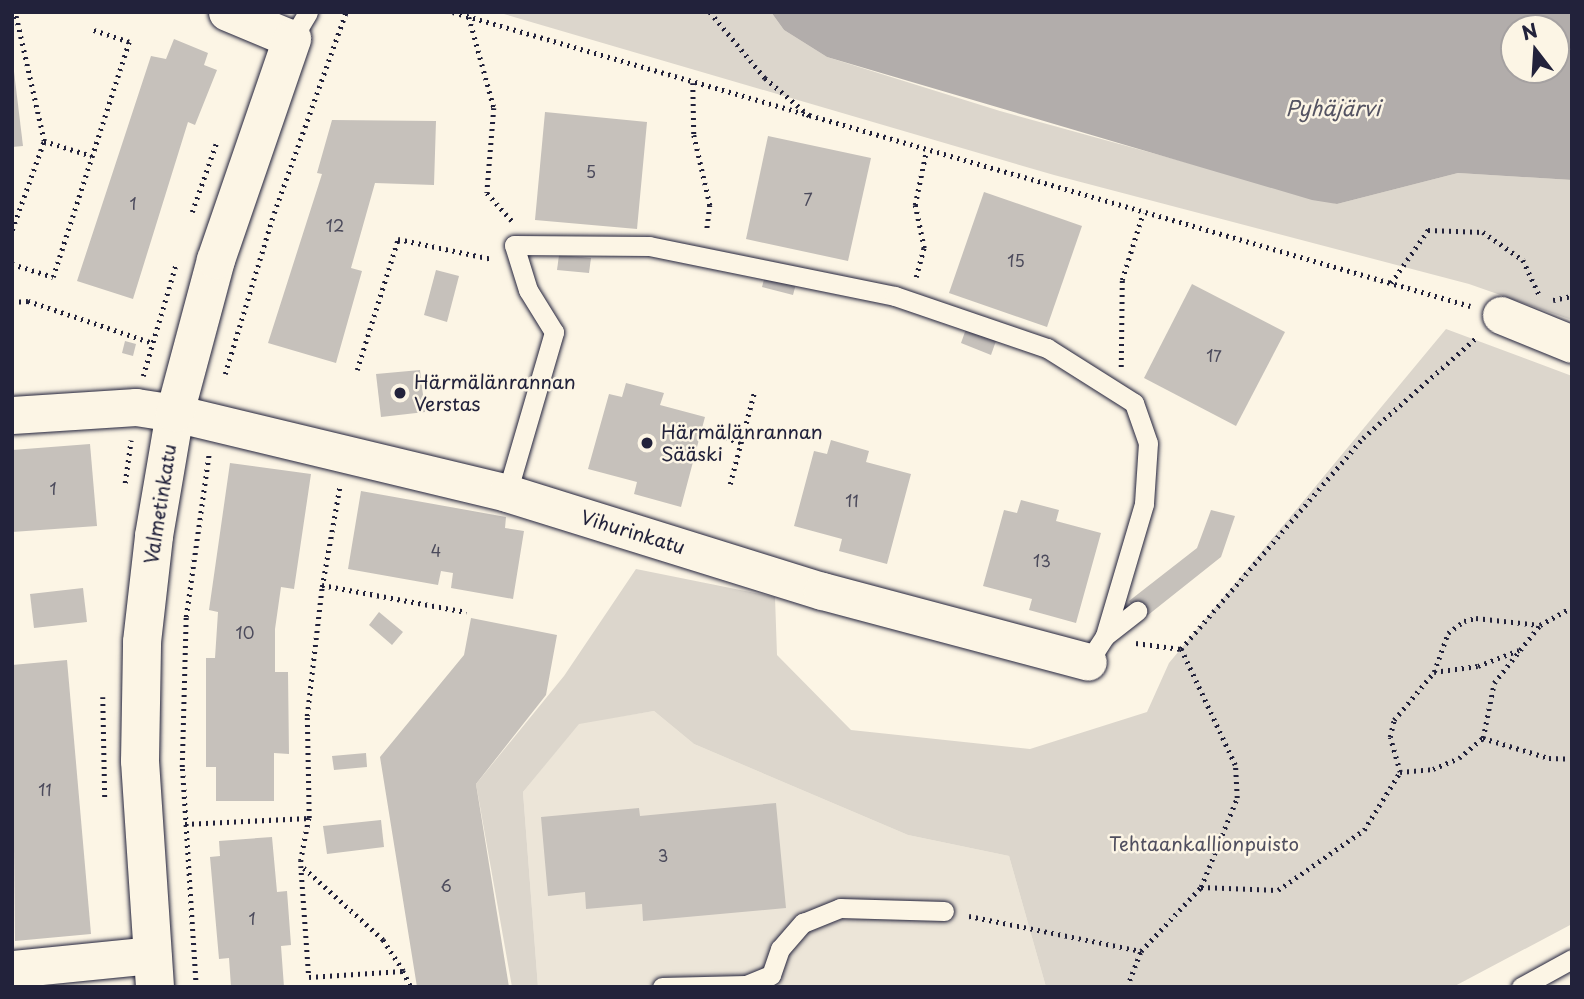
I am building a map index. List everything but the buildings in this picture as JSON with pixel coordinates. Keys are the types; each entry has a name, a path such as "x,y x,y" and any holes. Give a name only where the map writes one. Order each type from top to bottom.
{"street":[{"path":"227,12 300,26"},
{"name":"Valmetinkatu","path":"153,971 140,761 142,642 175,413 216,260 300,26"},
{"path":"1497,314 1572,344"},
{"name":"Vihurinkatu","path":"12,415 136,407 175,413 507,493 822,591 1096,649"},
{"path":"12,969 153,971"}],"lane":[{"path":"507,493 554,332 528,290 514,245 649,246 905,300 1047,348 1134,403 1147,443 1148,478 1096,649"},
{"path":"1096,649 1137,611"},
{"path":"662,987 746,985 771,975 780,949 803,923 840,908 944,911"},
{"path":"1521,987 1572,959"}],"path":[{"path":"12,230 44,141 15,12"},
{"path":"196,987 182,767 186,617 214,423 223,380 274,213 346,12"},
{"path":"453,12 926,152 1497,314 1485,330 1363,438 1181,649 1096,649"},
{"path":"710,12 765,78 814,119"},
{"path":"469,16 494,108 487,193 511,219 522,244"},
{"path":"12,264 53,278 129,42 92,30"},
{"path":"693,83 694,135 710,205 703,257"},
{"path":"44,141 92,156"},
{"path":"905,300 923,256 915,205 926,152"},
{"path":"1116,392 1122,280 1143,213"},
{"path":"1391,283 1428,230 1483,232 1523,260 1542,302"},
{"path":"357,370 398,239 521,265"},
{"path":"12,302 28,301 150,342"},
{"path":"730,484 754,393"},
{"path":"705,432 741,442"},
{"path":"342,475 322,584 307,716 309,818 301,866 309,977 402,971"},
{"path":"322,584 466,612"},
{"path":"1400,772 1433,769 1459,758 1483,738 1494,683 1540,625 1572,607"},
{"path":"1563,612 1572,617"},
{"path":"1200,887 1278,890 1364,830 1400,772 1390,737 1394,720 1434,672 1448,633 1464,621 1476,618 1540,625"},
{"path":"1128,987 1141,951 1200,887 1237,798 1235,765 1181,649"},
{"path":"1434,672 1478,666 1520,650"},
{"path":"1483,738 1549,758 1572,759"},
{"path":"185,824 309,818"},
{"path":"301,866 383,940 411,987"},
{"path":"944,911 1141,951"}],"shaded area":[{"path":"654,711 694,744 908,835 1009,856 1046,987 538,987 523,792 579,723"}],"green space":[{"path":"497,12 771,12 784,30 827,57 1000,111 1337,204 1458,173 1572,180 1572,320 1469,284 1054,175"},
{"name":"Tehtaankallionpuisto","path":"1446,329 1572,376 1572,924 1453,987 1046,987 1009,856 908,835 694,744 654,711 579,724 523,792 538,987 512,987 476,784 564,676 636,569 775,597 777,655 851,730 1030,749 1147,712 1169,663"}],"water":[{"name":"Pyhäjärvi","path":"771,12 1572,12 1572,180 1458,173 1337,204 1312,200 827,57 784,30"}],"place":[{"name":"Härmälänrannan Verstas","path":"400,393"},
{"name":"Härmälänrannan Sääski","path":"647,443"}]}
